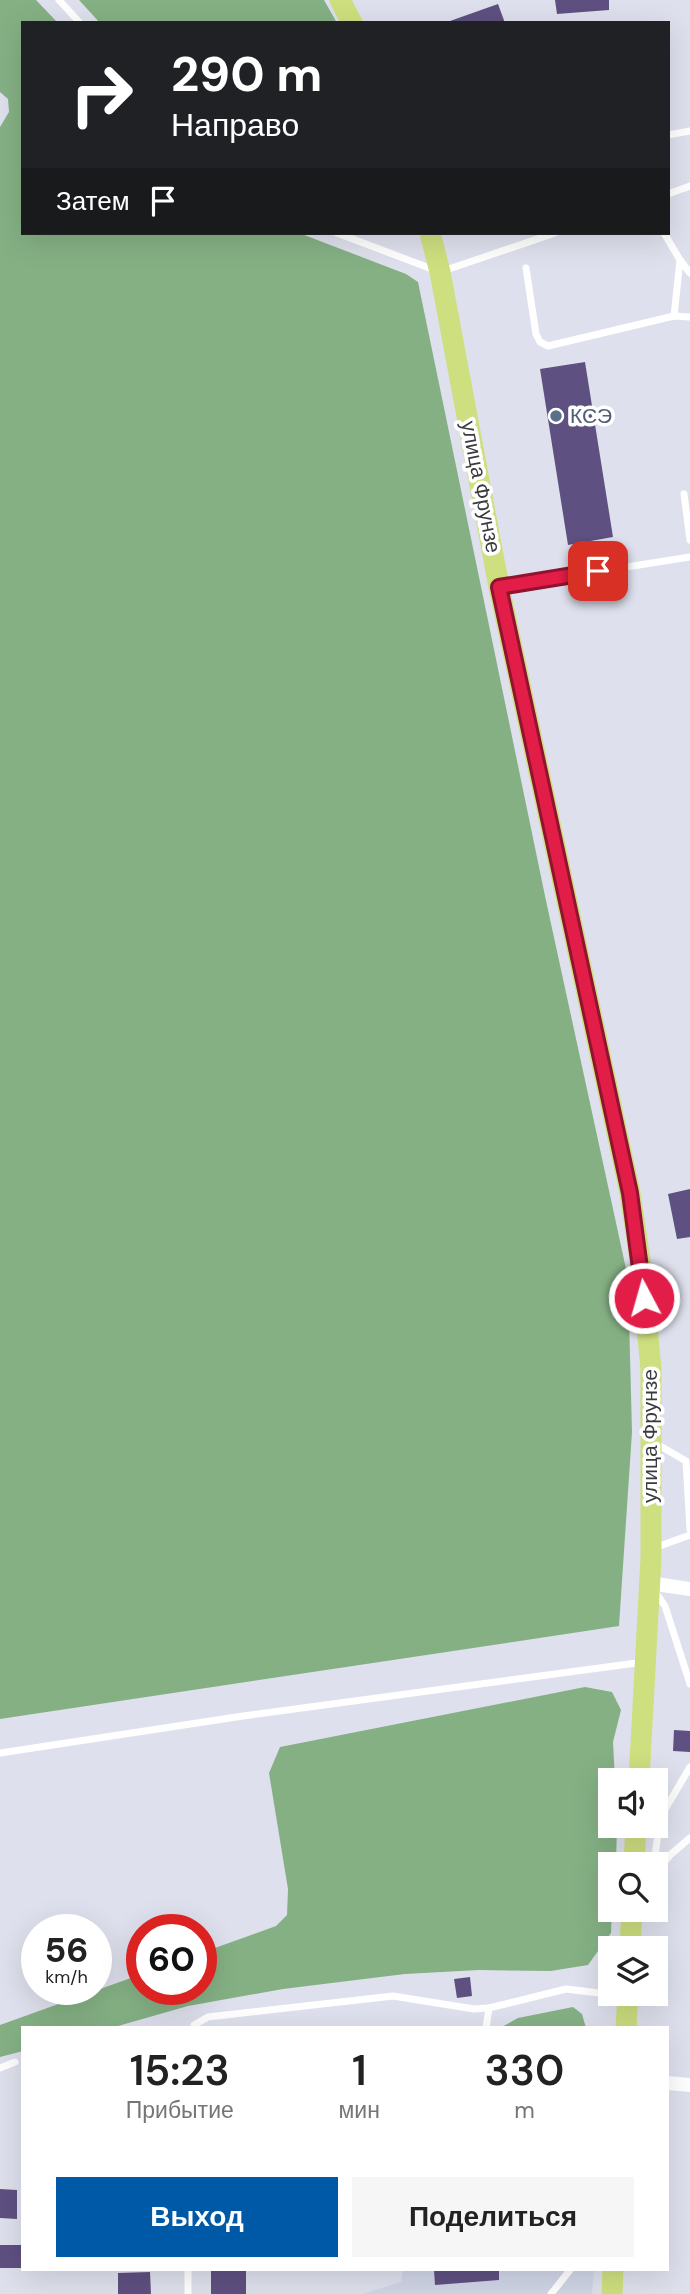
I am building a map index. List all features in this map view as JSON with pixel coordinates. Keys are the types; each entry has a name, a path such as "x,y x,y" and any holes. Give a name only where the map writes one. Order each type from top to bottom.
{"main road":[{"path":"340,0 351,21"},
{"name":"улица Фрунзе","path":"431,235 440,272 499,587 630,1193 642,1274 651,1369 651,1550 640,1768"},
{"path":"626,2026 627,2006"},
{"path":"611,2294 613,2271"}],"street":[{"path":"649,1583 690,1589"},
{"path":"669,2083 690,2085"}],"lane":[{"path":"59,0 78,21"},
{"path":"670,135 690,131"},
{"path":"670,193 690,186"},
{"path":"342,235 440,272 549,235"},
{"path":"665,235 690,273"},
{"path":"674,316 680,260"},
{"path":"526,268 536,334 540,342 548,346 674,316 690,317"},
{"path":"684,494 690,540"},
{"path":"499,587 690,557"},
{"path":"651,1441 686,1461 690,1529"},
{"path":"651,1550 690,1535"},
{"path":"649,1583 666,1606 690,1684"},
{"path":"0,1753 243,1716 645,1662"},
{"path":"656,1852 660,1818 690,1768"},
{"path":"668,1857 690,1838"},
{"path":"194,2026 208,2017 393,1996 429,2003 489,2008 566,1989 598,1992"},
{"path":"486,2026 489,2008"},
{"path":"0,2068 15,2062"},
{"path":"188,2271 188,2294"},
{"path":"551,2294 569,2271"}],"shaded area":[{"path":"403,2271 594,2271 592,2294 362,2294 401,2282"}],"green space":[{"path":"0,0 36,0 56,21 21,21 21,235 304,235 406,274 418,282 545,896 628,1278 632,1432 619,1626 0,1719 0,127 9,112 8,99 0,92"},
{"path":"79,0 324,0 336,21 98,21"},
{"path":"585,1687 612,1692 621,1710 613,1742 614,1768 598,1768 598,1838 617,1838 616,1852 598,1852 598,1922 611,1922 611,1933 609,1936 598,1936 598,1951 588,1965 551,1971 479,1970 405,1974 283,1989 217,2001 217,1947 276,1926 287,1915 288,1889 269,1773 280,1747"},
{"path":"126,1980 126,2005 194,2005 118,2026 21,2026 21,2052 0,2057 0,2025 56,2005 112,2005 112,1985"},
{"path":"573,2007 582,2014 585,2026 504,2026 518,2018"}],"building":[{"path":"555,0 609,0 609,10 557,14"},
{"path":"498,4 504,21 450,21"},
{"path":"585,362 613,537 568,545 540,369"},
{"path":"690,1189 690,1237 677,1239 668,1194"},
{"path":"674,1730 690,1731 690,1752 673,1751"},
{"path":"470,1977 472,1996 457,1998 454,1979"},
{"path":"0,2189 17,2190 17,2219 0,2218"},
{"path":"0,2245 21,2245 21,2268 0,2268"},
{"path":"211,2271 246,2271 246,2294 211,2294"},
{"path":"434,2271 499,2271 499,2280 435,2285"},
{"path":"150,2272 151,2294 118,2294 118,2273"}],"place":[{"name":"КСЭ","path":"556,416"}],"route":[{"path":"598,571 499,587 630,1193 644,1298"}]}
